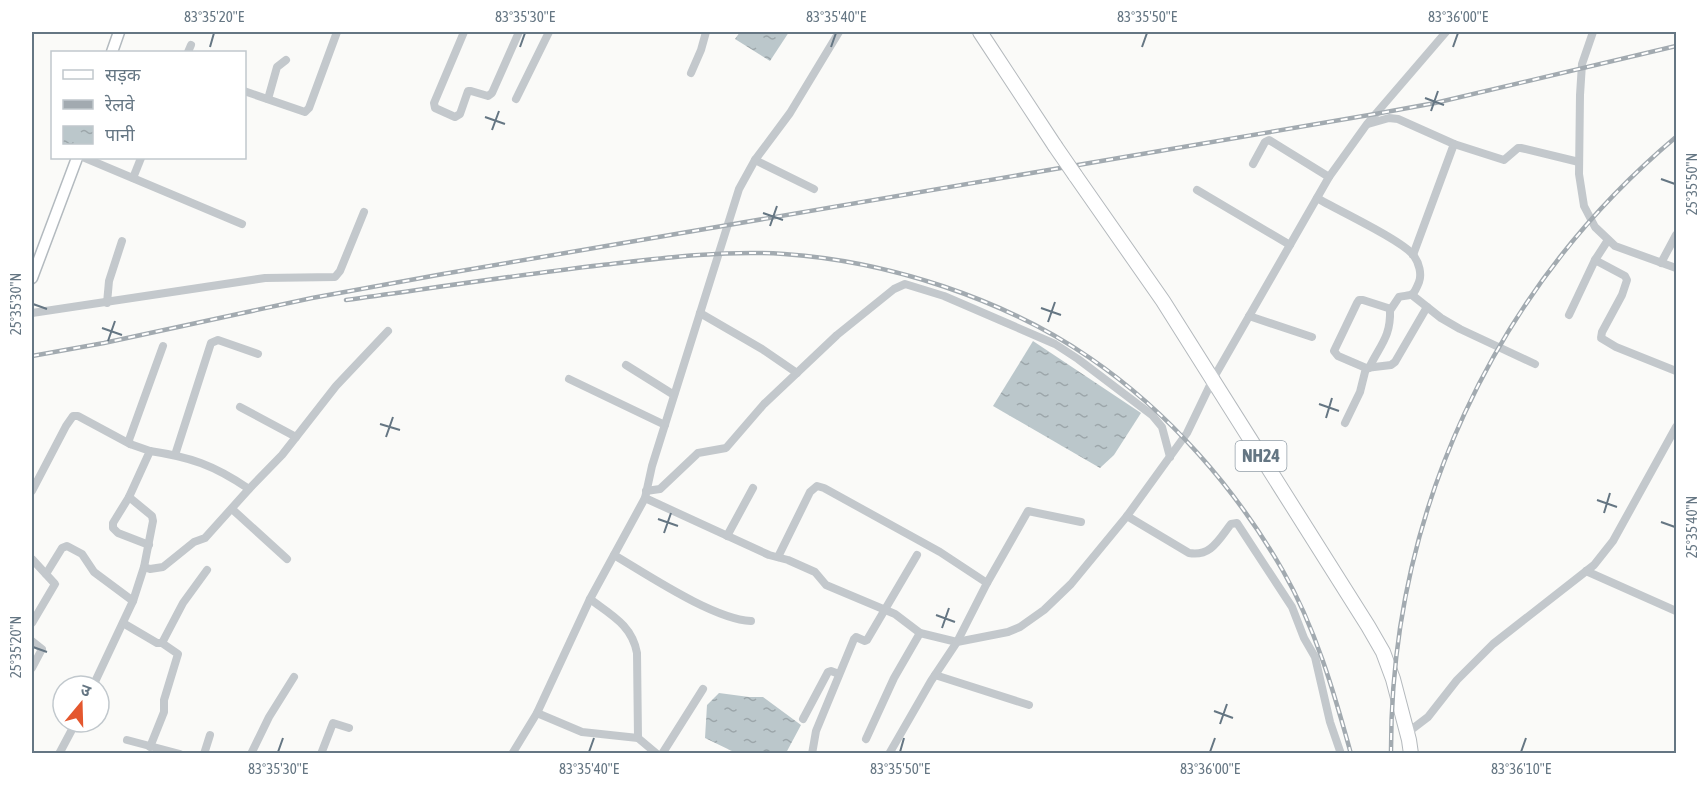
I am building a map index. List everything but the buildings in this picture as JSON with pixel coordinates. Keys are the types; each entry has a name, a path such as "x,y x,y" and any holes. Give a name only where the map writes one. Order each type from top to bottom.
{"highway":[{"name":"NH24","path":"980,32 1055,146 1163,301 1383,652 1393,679 1407,732 1407,752"}],"street":[{"path":"112,51 119,32"},
{"path":"246,92 305,112 309,108 338,32"},
{"path":"464,32 434,104 439,111 455,117 460,114 468,91 488,96 492,93 519,32"},
{"path":"516,99 549,32"},
{"path":"691,73 706,32"},
{"path":"512,753 537,713 590,599 646,495 652,466 739,189 754,160 790,113 839,32"},
{"path":"646,495 728,536 815,572 826,585 895,615 920,633 957,642 1008,632 1020,627 1044,610 1071,584 1127,516 1187,434 1213,379 1329,177 1366,124 1446,32"},
{"path":"1593,32 1581,68 1579,162 1584,206 1595,227 1615,246 1677,268"},
{"path":"268,99 277,67 286,60"},
{"path":"1366,124 1389,118 1398,119 1454,144 1504,160 1521,148 1579,162"},
{"path":"1252,164 1265,142 1269,140 1329,177"},
{"path":"1413,255 1454,144"},
{"path":"32,278 77,159"},
{"path":"87,159 242,224"},
{"path":"134,178 141,159"},
{"path":"754,160 814,189"},
{"path":"1197,190 1290,245"},
{"path":"1317,198 1398,243 1413,255 1420,270 1420,279 1412,295"},
{"path":"32,313 265,278 335,277 340,271 364,212"},
{"path":"1661,263 1677,235"},
{"path":"1569,315 1595,260 1608,240"},
{"path":"107,303 109,281 122,241"},
{"path":"1595,260 1625,276 1628,280 1601,338 1616,347 1677,371"},
{"path":"646,495 660,489 698,453 726,448 764,404 837,334 894,289 900,285 910,284 944,296 1055,344 1078,359 1152,415 1162,427 1170,457"},
{"path":"1345,423 1360,392 1367,368 1387,336 1391,325 1390,310 1399,297 1412,295 1460,329 1535,364"},
{"path":"1390,310 1359,300 1335,347 1335,354 1367,368 1391,365 1395,362 1427,307"},
{"path":"700,313 762,349 797,373"},
{"path":"1249,316 1312,337"},
{"path":"144,567 150,569 163,567 194,542 205,538 282,455 336,386 388,331"},
{"path":"175,455 212,343 218,340 258,354"},
{"path":"130,444 129,440 163,346"},
{"path":"626,365 674,395"},
{"path":"569,379 665,425"},
{"path":"240,407 296,437"},
{"path":"32,491 61,434 74,416 130,444 206,464 229,475 249,489"},
{"path":"1407,732 1428,717 1457,680 1493,644 1594,565 1612,542 1677,428"},
{"path":"149,545 118,533 113,528 113,523 129,497 150,451"},
{"path":"778,557 810,492 818,486 940,552 987,583"},
{"path":"728,536 753,488"},
{"path":"99,674 133,601 149,545 152,516 129,497"},
{"path":"232,509 287,559"},
{"path":"889,753 957,642 1028,511 1081,522"},
{"path":"1127,516 1189,553 1199,555 1212,548 1231,524 1237,523 1292,607 1304,638 1315,657 1330,722 1341,753"},
{"path":"46,574 62,548 67,546 82,554 94,572 133,601"},
{"path":"614,555 708,608 743,621 751,621"},
{"path":"812,753 816,731 854,639 856,637 866,641 917,555"},
{"path":"32,559 55,584 32,623"},
{"path":"162,643 183,603 207,570"},
{"path":"1587,571 1677,611"},
{"path":"590,599 626,627 634,639 638,738"},
{"path":"123,623 162,643 177,652 178,656 164,700 164,712 150,747"},
{"path":"866,739 894,678 920,633"},
{"path":"32,641 42,649 32,668"},
{"path":"803,719 828,672 839,674"},
{"path":"935,675 1029,705"},
{"path":"251,753 269,717 294,677"},
{"path":"662,753 703,689"},
{"path":"537,713 582,732 638,738 657,753"},
{"path":"323,753 333,723 349,728"},
{"path":"59,753 69,734"},
{"path":"204,753 210,735"},
{"path":"128,741 180,753"}],"water":[{"path":"740,32 789,32 770,61 735,39"},
{"path":"1033,341 1141,413 1114,455 1100,468 993,406"},
{"path":"719,693 763,697 801,725 786,753 736,753 705,738 707,705"}],"railway":[{"path":"32,356 104,343 312,298 443,274 1435,103 1676,46"},
{"path":"1391,754 1395,665 1409,578 1432,494 1464,414 1505,337 1554,265 1611,198 1676,137"},
{"path":"346,300 647,260 693,255 761,253 823,258 904,274 983,301 1021,318 1090,358 1147,403 1198,454 1244,511 1283,571 1305,614 1330,684 1351,754"}]}
